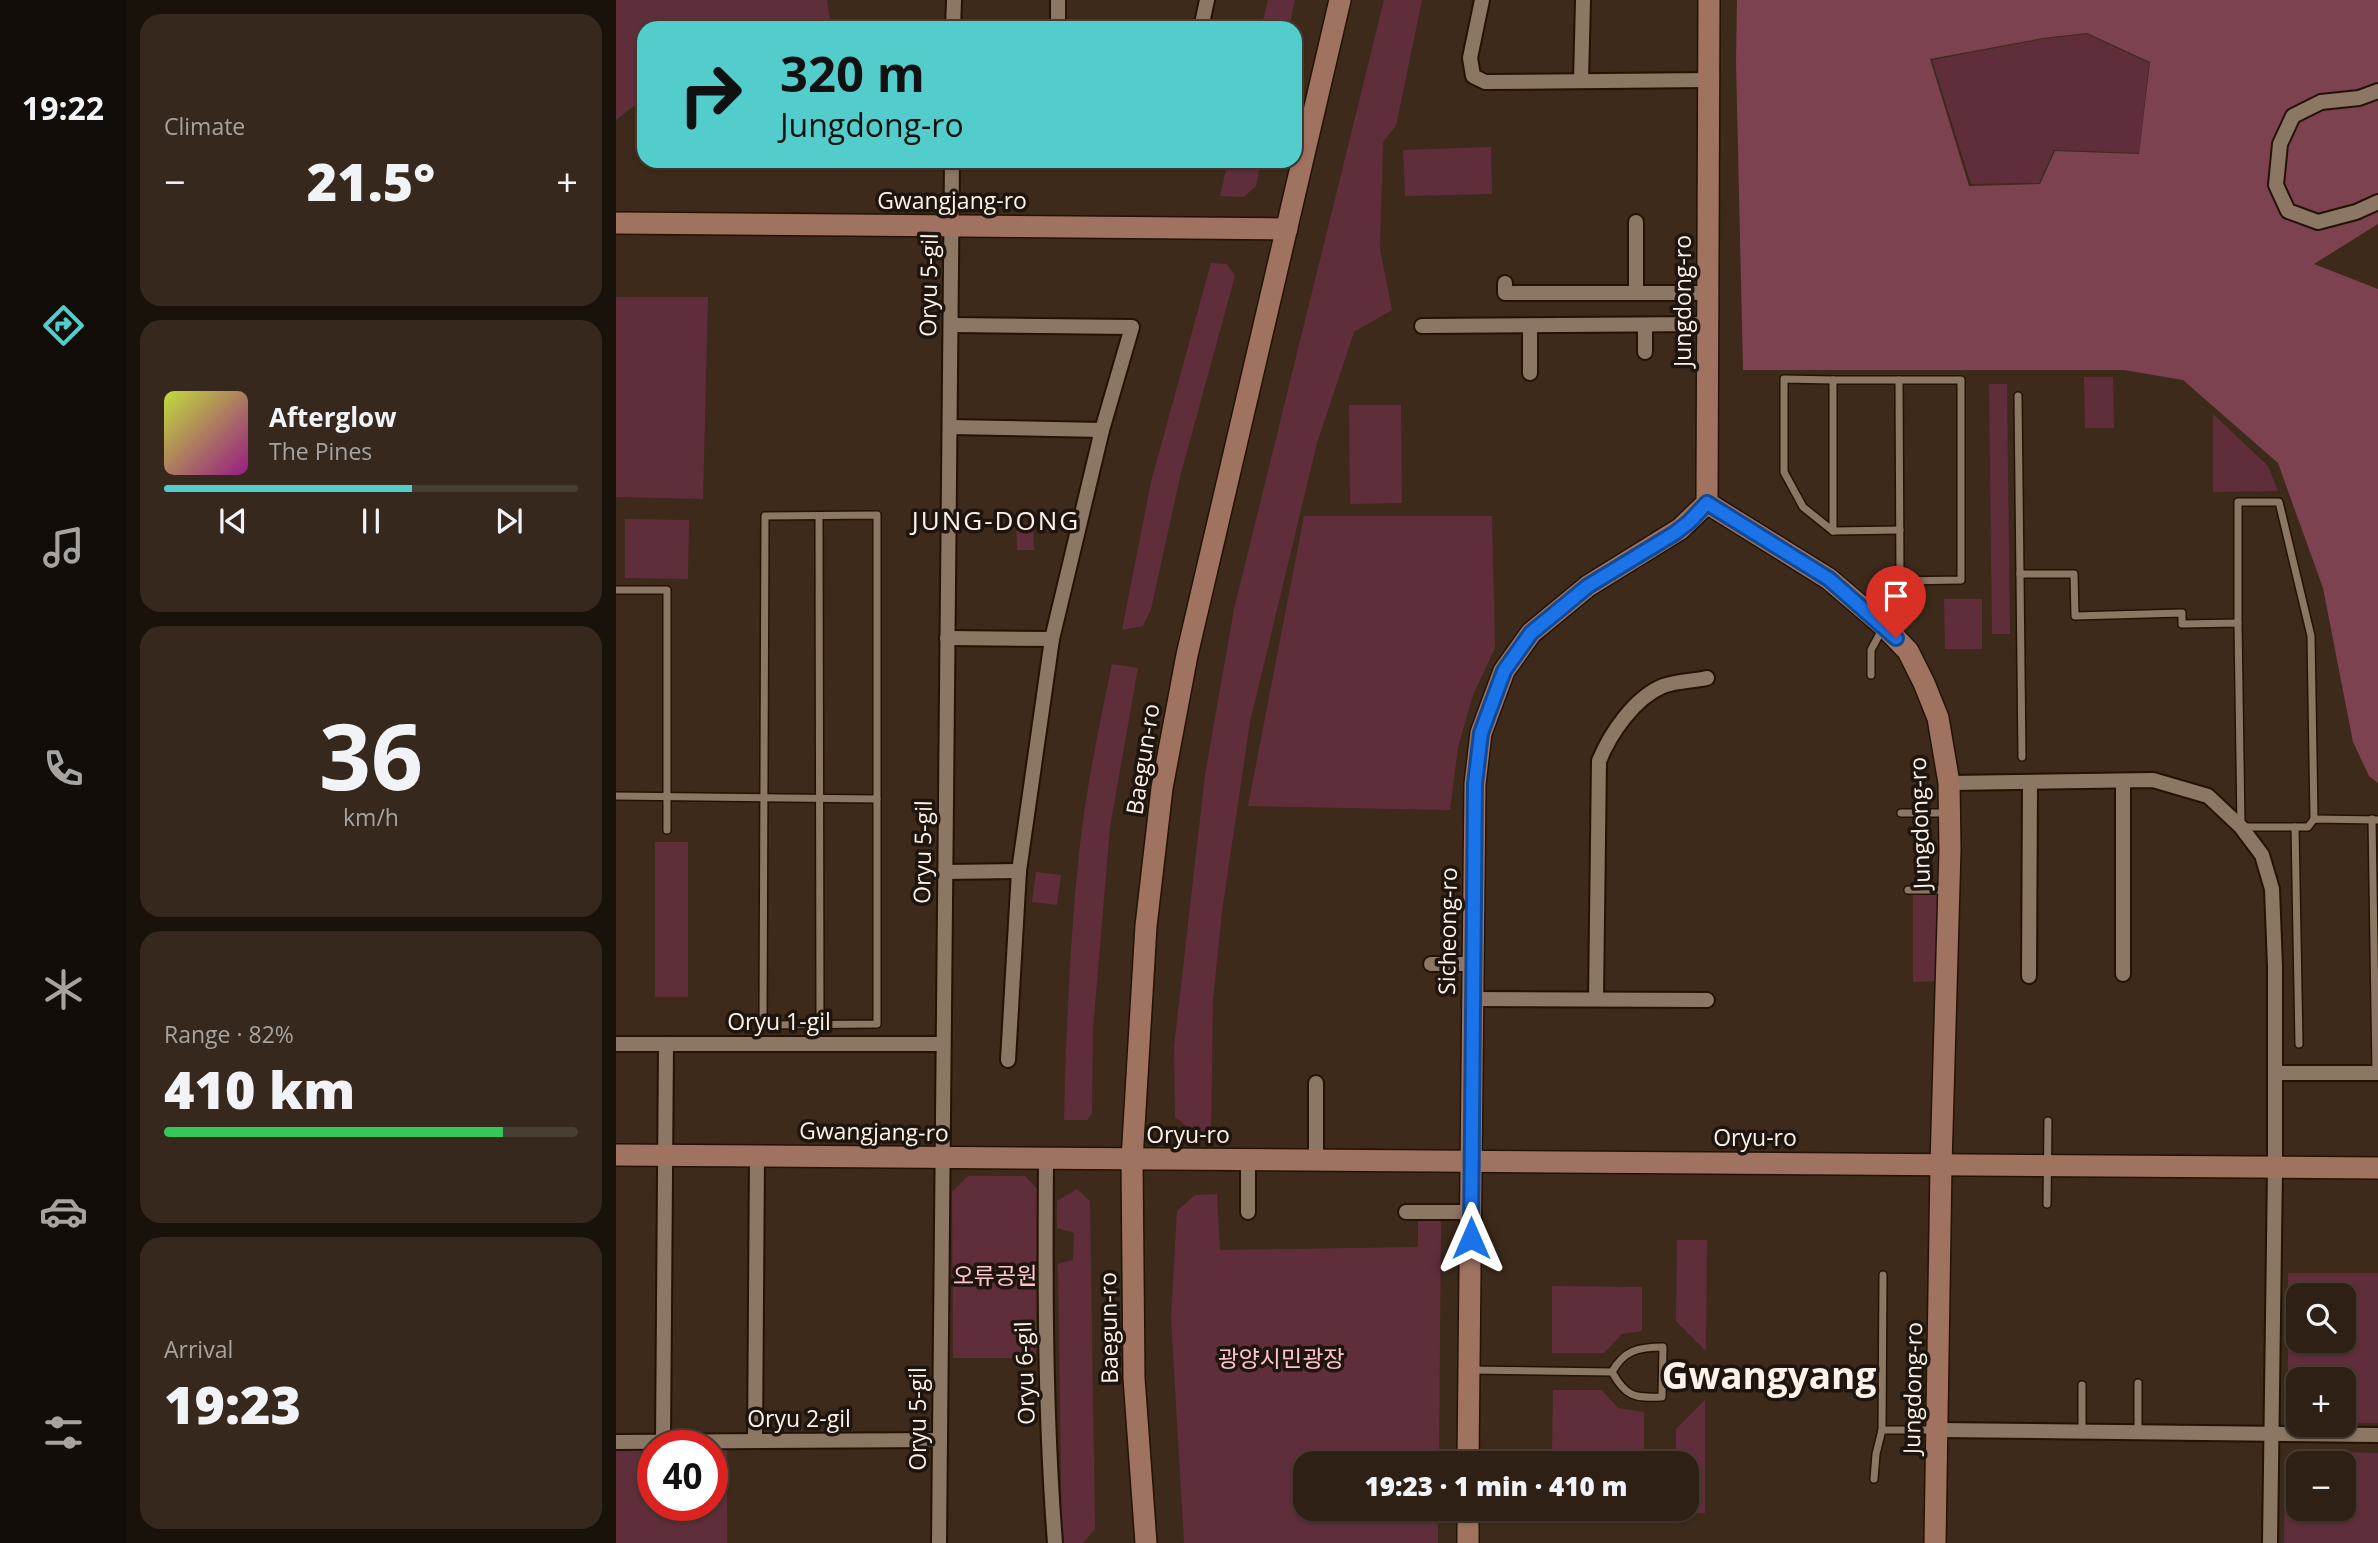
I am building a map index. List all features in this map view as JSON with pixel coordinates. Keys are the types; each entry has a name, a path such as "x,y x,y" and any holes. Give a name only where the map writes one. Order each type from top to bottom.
{"street":[{"path":"954,0 954,21"},
{"path":"1058,0 1058,21"},
{"path":"1202,21 1207,0"},
{"name":"Baegun-ro","path":"1302,164 1340,0"},
{"path":"1482,0 1470,58 1473,76 1485,82 1709,80"},
{"path":"1581,81 1583,0"},
{"name":"Jungdong-ro","path":"1709,0 1707,503 1829,579 1884,626 1908,651 1938,718 1949,783 1935,1543"},
{"path":"2378,91 2359,97 2321,102 2293,116 2280,144 2276,185 2288,211 2318,222 2356,212 2378,202"},
{"name":"Oryu 5-gil","path":"939,1543 952,168"},
{"name":"Baegun-ro","path":"1146,1543 1134,1378 1132,1160 1146,926 1162,788 1187,655 1301,168"},
{"path":"1636,222 1636,293"},
{"name":"Gwangjang-ro","path":"616,223 1287,229"},
{"path":"1505,283 1505,293 1708,293"},
{"path":"1422,326 1708,324"},
{"path":"951,325 1132,327 1102,430 1052,639 1019,871 1008,1060"},
{"path":"1645,325 1645,352"},
{"path":"1530,326 1530,373"},
{"path":"950,427 1102,430"},
{"name":"Sicheong-ro","path":"1468,1451 1475,784 1481,733 1504,671 1531,633 1588,586 1675,533 1707,503"},
{"path":"947,638 1052,639"},
{"path":"1596,999 1599,761 1609,737 1634,706 1663,686 1707,678"},
{"path":"2123,780 2123,974"},
{"path":"1949,783 2153,780 2208,796 2241,827 2262,855 2272,889 2275,1073 2270,1543"},
{"path":"2029,976 2030,782"},
{"path":"945,872 1019,871"},
{"path":"1431,964 1473,964"},
{"path":"1473,999 1707,1000"},
{"name":"Oryu 1-gil","path":"616,1044 943,1044"},
{"path":"663,1430 666,1044"},
{"path":"2275,1073 2377,1073"},
{"path":"1316,1083 1316,1161"},
{"name":"Gwangjang-ro","path":"616,1155 1132,1160"},
{"path":"755,1441 757,1156"},
{"name":"Oryu 6-gil","path":"1046,1159 1045,1320 1055,1543"},
{"name":"Oryu-ro","path":"1132,1160 2378,1168"},
{"path":"1248,1160 1248,1212"},
{"path":"1406,1212 1471,1212"},
{"path":"1938,1430 2378,1436"},
{"name":"Oryu 2-gil","path":"728,1441 940,1440"},
{"name":"Oryu 2-gil","path":"616,1442 637,1442"},
{"path":"1468,1521 1468,1543"}],"lane":[{"path":"1900,530 1833,531 1804,507 1784,472 1784,379 1961,380 1961,580 1900,581"},
{"path":"1833,380 1833,531"},
{"path":"1871,675 1871,650 1884,626 1888,605 1900,581 1899,380"},
{"path":"2018,396 2022,757"},
{"path":"2238,502 2279,502 2311,636 2314,819 2308,827 2241,827 2238,502"},
{"path":"877,515 877,1024 763,1025 765,516 819,516 877,515"},
{"path":"819,516 820,1025"},
{"path":"2020,574 2074,574 2075,615 2182,613 2182,624 2238,623"},
{"path":"616,590 667,590 667,830"},
{"path":"616,796 877,799"},
{"path":"1901,813 1949,813"},
{"path":"2314,819 2375,820 2377,1073"},
{"path":"2295,827 2299,1044"},
{"path":"1908,890 1949,890"},
{"path":"2047,1204 2048,1121"},
{"path":"1874,1479 1875,1454 1882,1430 1883,1275"},
{"path":"1662,1347 1662,1396 1631,1395 1620,1388 1612,1372 1619,1359 1632,1349 1662,1347"},
{"path":"1469,1370 1612,1372"},
{"path":"2137,1383 2137,1433"},
{"path":"2082,1385 2082,1433"},
{"path":"1882,1430 1938,1430"}],"green space":[{"path":"616,0 827,0 830,21 637,21 637,104 616,120"},
{"path":"1268,0 1295,0 1290,21 1263,21"},
{"path":"1384,0 1422,0 1396,126 1383,142 1380,249 1392,310 1354,332 1317,443 1250,722 1222,911 1213,1000 1211,1136 1199,1136 1175,1117 1174,1047 1205,775 1234,609"},
{"path":"2087,34 2149,63 2139,153 2054,150 2039,183 1971,184 1932,60 2043,39"},
{"path":"1491,147 1492,194 1405,196 1403,150"},
{"path":"1226,168 1260,168 1256,186 1244,197 1220,196"},
{"path":"1211,263 1227,264 1235,276 1181,473 1151,609 1143,626 1122,630 1151,482"},
{"path":"616,297 708,297 703,499 616,497"},
{"path":"2084,377 2113,377 2114,428 2085,428"},
{"path":"1989,384 2007,384 2010,634 1992,634"},
{"path":"1349,405 1401,405 1402,503 1350,504"},
{"path":"2213,414 2268,466 2278,491 2213,492"},
{"path":"1304,516 1492,516 1495,648 1473,695 1458,747 1450,810 1248,806"},
{"path":"625,519 689,520 688,579 625,578"},
{"path":"1033,523 1034,550 1017,550 1016,524"},
{"path":"1944,599 1982,599 1982,649 1945,649"},
{"path":"1112,664 1138,668 1110,827 1093,1029 1092,1114 1087,1120 1064,1120 1069,986 1079,853 1089,782"},
{"path":"655,842 688,842 688,997 655,997"},
{"path":"1036,872 1061,875 1057,905 1032,902"},
{"path":"1913,893 1946,893 1944,981 1913,982"},
{"name":"오류공원","path":"968,1176 1025,1176 1037,1189 1036,1358 953,1358 952,1192"},
{"path":"1077,1189 1090,1201 1095,1529 1083,1543 1062,1543 1058,1264 1073,1260 1074,1233 1057,1228 1057,1201"},
{"name":"광양시민광장","path":"1217,1194 1220,1250 1418,1247 1418,1218 1441,1218 1439,1451 1293,1451 1293,1521 1438,1521 1438,1543 1184,1543 1171,1318 1177,1211 1195,1195"},
{"path":"1677,1240 1707,1240 1706,1351 1676,1321"},
{"path":"2288,1273 2378,1273 2378,1423 2356,1423 2356,1367 2288,1367 2288,1353 2356,1353 2356,1283 2288,1283"},
{"path":"1552,1286 1642,1287 1642,1331 1622,1334 1604,1353 1552,1353"},
{"path":"1553,1390 1602,1390 1618,1408 1644,1412 1644,1451 1552,1451"},
{"path":"1705,1400 1705,1513 1699,1513 1699,1451 1676,1451 1676,1429"},
{"path":"616,1448 637,1448 637,1521 727,1521 727,1543 616,1543"},
{"path":"2356,1452 2378,1453 2378,1543 2284,1543 2286,1471 2286,1521 2356,1521"}],"shaded area":[{"path":"1737,0 2378,0 2378,224 2314,264 2378,289 2378,783 2369,776 2353,742 2323,588 2278,463 2183,380 2124,370 1743,370","holes":["2087,33 2150,62 2139,154 2055,151 2040,184 1969,186 1930,59 2043,38"]}],"district":[{"name":"JUNG-DONG","path":"996,520"},
{"name":"Gwangyang","path":"1769,1374"}],"route":[{"path":"1471,1238 1475,784 1481,733 1504,671 1531,633 1588,586 1675,533 1707,503 1829,579 1896,638"}]}
